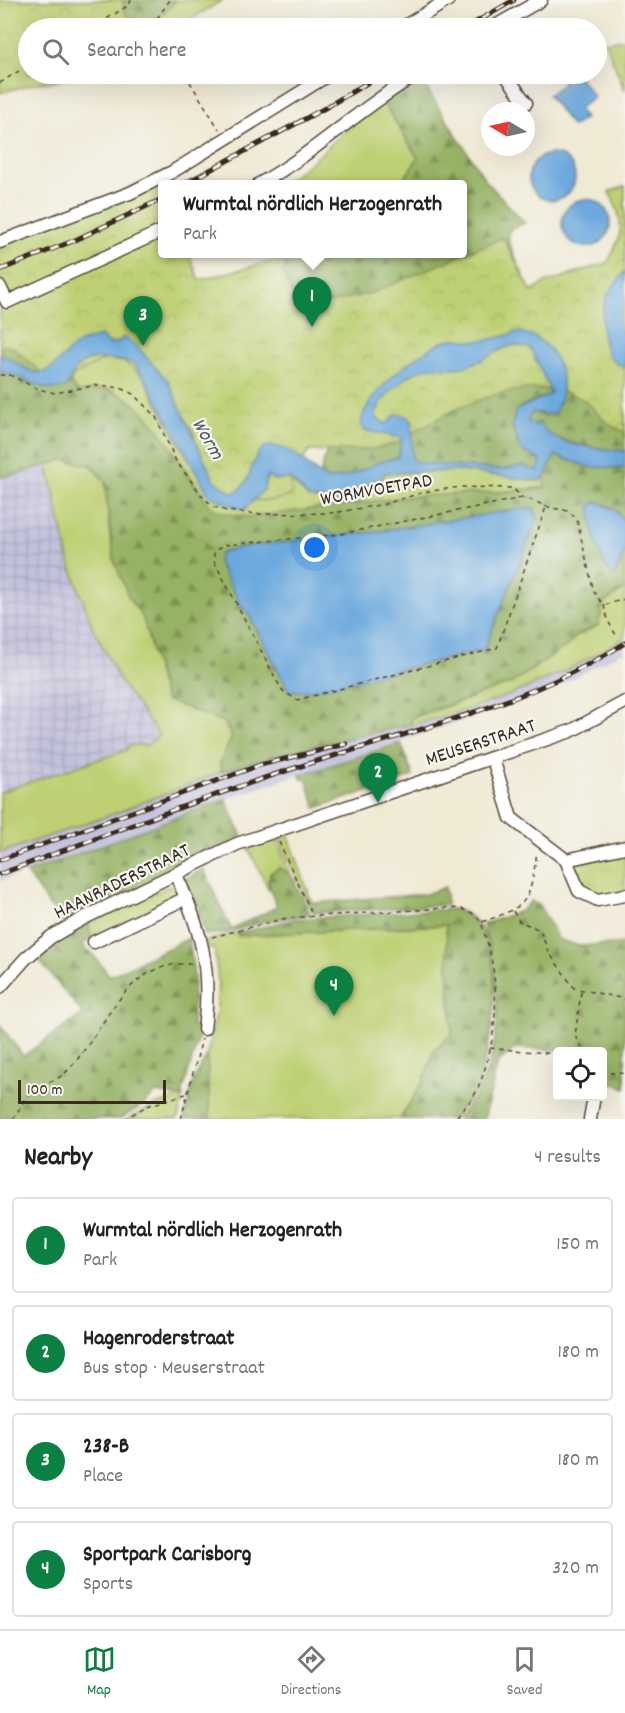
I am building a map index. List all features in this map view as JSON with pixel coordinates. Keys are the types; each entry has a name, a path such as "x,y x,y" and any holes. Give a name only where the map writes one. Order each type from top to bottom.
{"street":[{"path":"418,18 448,0"},
{"path":"510,18 541,0"},
{"path":"2,241 130,193 172,172 224,137 313,84"},
{"path":"266,180 286,169 402,84"},
{"path":"512,84 525,102"},
{"path":"0,287 7,302 158,233"},
{"name":"MEUSERSTRAAT","path":"274,830 493,759 571,731 625,702"},
{"path":"493,759 511,818 566,860 579,891 598,900 625,894"},
{"name":"HAANRADERSTRAAT","path":"0,987 26,958 51,937 84,918 237,844 274,830"},
{"path":"566,860 625,847"},
{"path":"176,875 201,939 204,964 204,1029"},
{"path":"94,942 186,898"},
{"path":"590,1119 593,1101"}],"path":[{"path":"108,18 129,5 131,0"},
{"path":"158,18 168,0"},
{"path":"0,83 18,71"},
{"path":"191,84 224,137"},
{"name":"WORMVOETPAD","path":"0,375 10,375 38,389 55,393 97,385 121,388 133,394 156,417 176,460 204,498 214,507 227,511 259,514 333,513 385,504 424,492 470,486 513,488 522,498 534,499 546,507 559,507 569,512 577,521 594,592 604,606 608,621 616,634"},
{"path":"522,498 341,534 225,545 214,551 214,561 278,683 283,691 297,700 496,648 501,642 546,507"},
{"path":"604,606 625,599"},
{"path":"274,830 312,915"},
{"path":"481,923 513,911 527,900 538,848"},
{"path":"201,939 233,933 263,923 312,915 456,908 472,914 481,923 496,982 490,1048 478,1089 455,1119"},
{"path":"513,911 519,921 540,930 548,951 567,980 581,991 625,999"},
{"path":"13,1119 35,1088 56,1081 72,1066 115,1002 145,976 165,964 204,964"},
{"path":"581,991 575,1036 581,1047"},
{"path":"181,1119 204,1029"},
{"path":"490,1048 553,1054"},
{"path":"607,1075 625,1073"},
{"path":"124,1119 147,1106 187,1094"}],"shaded area":[{"path":"47,463 70,564 93,628 122,684 159,735 147,745 129,745 127,750 0,792 0,477 18,474"},
{"path":"625,637 624,655 622,652 559,686 514,704 240,794 0,881 0,853 116,813 221,772 291,751 428,721 519,692 584,662"}],"green space":[{"path":"0,0 176,0 159,18 18,18 18,84 25,84 0,92"},
{"path":"0,0 123,0 124,11 129,18 18,18 18,84 33,84 0,93"},
{"path":"176,0 223,0 193,18 159,18"},
{"path":"625,39 625,91 607,47 607,42"},
{"path":"409,84 424,84 486,181 525,223 510,229 508,240 530,292 571,274 611,262 625,367 625,451 562,440 527,421 532,412 545,416 561,392 562,380 200,447 191,435 185,416 138,345 35,373 0,355 0,309 146,310 275,276 286,268 278,258 467,258 467,180 404,180 418,158 383,102"},
{"path":"383,102 418,158 404,180 286,180 307,165 369,111"},
{"path":"166,171 169,180 158,180 158,258 191,258 199,280 277,260 299,309 369,294 455,258 467,258 467,253 503,238 532,292 545,283 607,263 617,244 620,228 618,211 609,192 625,186 625,432 609,424 587,402 578,397 539,388 518,390 478,400 419,428 406,439 392,444 369,449 309,451 290,478 292,495 273,500 255,500 219,490 196,443 194,433 185,420 143,376 124,362 106,359 73,376 50,380 14,348 5,345 0,349 0,238 72,214"},
{"path":"105,359 133,363 139,369 170,428 198,474 229,505 245,509 264,490 286,477 309,498 341,501 377,480 381,481 384,474 388,473 461,471 538,481 544,478 546,487 249,517 218,512 210,506 170,446 113,390 103,389 79,393 70,383 76,370"},
{"path":"0,371 65,388 70,383 79,393 101,389 121,395 140,408 156,427 210,506 233,515 249,517 415,496 521,491 545,487 544,478 555,455 588,467 625,468 625,522 620,514 609,505 595,502 590,509 594,532 607,570 616,574 625,550 625,589 604,603 598,626 577,635 568,645 512,683 411,718 411,725 291,751 221,772 220,763 232,737 226,723 165,700 143,618 129,598 114,560 105,482 97,471 91,465 63,460 0,477","holes":["527,508 534,509 537,520 484,650 310,691 289,691 248,613 220,567 242,547 373,532"]},
{"path":"408,378 550,390 549,395 521,406 512,426 522,451 539,458 541,466 538,471 523,466 503,470 418,463 412,459"},
{"path":"331,435 402,438 398,458 388,459 339,480 320,475"},
{"path":"63,460 91,465 105,482 110,538 129,598 143,618 165,699 221,720 232,737 220,763 221,772 116,813 0,853 0,792 127,750 129,745 147,745 159,735 122,684 93,628 70,564 47,463"},
{"path":"625,589 625,637 575,666 522,690 467,710 411,725 410,718 469,699 568,645 577,635 585,633 604,603"},
{"path":"401,743 413,776 316,808 306,779 301,779 300,775"},
{"path":"226,799 242,837 63,924 26,873"},
{"path":"288,834 310,897 306,898 278,837"},
{"path":"275,837 290,873 279,869 268,879 269,890 248,848"},
{"path":"625,852 625,891 601,897 583,890 573,867 575,864"},
{"path":"279,868 290,873 310,914 266,921 226,933 205,935 198,909 183,880 204,869 231,929 277,907 270,890 269,878 270,873"},
{"path":"176,883 179,895 92,939 88,924"},
{"path":"445,887 447,905 314,913 306,898 310,897 313,903 426,894"},
{"path":"531,901 539,905 558,939 579,946 625,943 625,1088 607,1081 607,1047 553,1047 553,1050 516,1048 498,1062 484,1119 457,1119 473,1098 485,1076 496,1026 497,1001 494,975 483,924 521,911"},
{"path":"452,909 472,918 484,935 492,959 493,1015 483,1067 475,1091 453,1119 400,1119 423,1082 433,1052 452,1034 446,925 238,936 238,933 295,919"},
{"path":"88,924 92,939 83,943 86,952 90,951 110,976 189,938 194,976 192,1027 201,1029 181,1097 156,1093 143,1105 120,1119 0,1119 0,1025 23,1056 83,1014 37,958"},
{"path":"446,925 452,1034 434,1052 423,1082 400,1119 210,1119 207,1055 217,1009 218,979 214,948 208,948 206,941 238,933 238,936"},
{"path":"207,1055 210,1119 184,1119 194,1079"},
{"path":"183,1096 178,1119 128,1119 155,1105"}],"water":[{"path":"563,84 584,84 594,97 578,109 585,118 572,127 548,95"},
{"path":"557,154 569,160 574,168 574,186 569,194 561,199 547,200 539,197 532,190 529,172 532,164 539,157"},
{"path":"586,199 603,206 610,223 603,240 586,247 569,240 562,223 569,206"},
{"path":"625,271 625,301 620,314 620,327 625,339 625,367 616,363 605,348 602,317 606,298"},
{"path":"516,332 530,335 542,342 551,351 562,376 559,403 553,415 532,412 527,421 535,426 539,422 555,438 566,442 590,448 625,451 625,468 588,467 555,455 544,478 538,481 461,471 385,473 379,483 376,480 347,499 336,502 309,498 291,479 275,480 267,476 264,490 245,509 240,509 209,496 148,383 133,363 103,359 88,361 77,368 65,388 56,389 40,386 0,371 0,355 38,373 49,370 71,349 90,338 101,336 108,343 115,344 124,337 136,346 167,379 214,480 233,493 247,480 258,454 263,448 272,446 295,455 326,479 347,476 380,462 398,458 402,438 362,430 362,418 380,390 410,362 441,343 452,339 481,340","holes":["514,345 530,348 551,392 516,410 512,426 522,451 541,460 538,471 523,466 503,470 418,463 412,459 412,421 407,416 397,414 386,424 376,418 377,411 387,395 419,371 431,367 458,368 470,365"]},
{"path":"599,502 615,510 625,522 625,550 614,576 609,572 600,554 593,530 591,509 593,503"},
{"path":"527,508 534,509 537,520 484,650 310,691 289,691 218,562 220,553 242,547 373,532"}],"railway":[{"path":"483,18 514,0"},
{"path":"191,180 365,84"},
{"path":"0,270 73,241 158,201"},
{"path":"0,874 258,780 506,701 587,665 625,643"},
{"path":"0,860 260,765 346,744"}],"place":[{"name":"Wurmtal nördlich Herzogenrath","path":"312,327"},
{"name":"238-B","path":"143,346"},
{"name":"Hagenroderstraat","path":"378,803"},
{"name":"Sportpark Carisborg","path":"334,1016"}],"water label":[{"name":"Worm","path":"209,438"}]}
